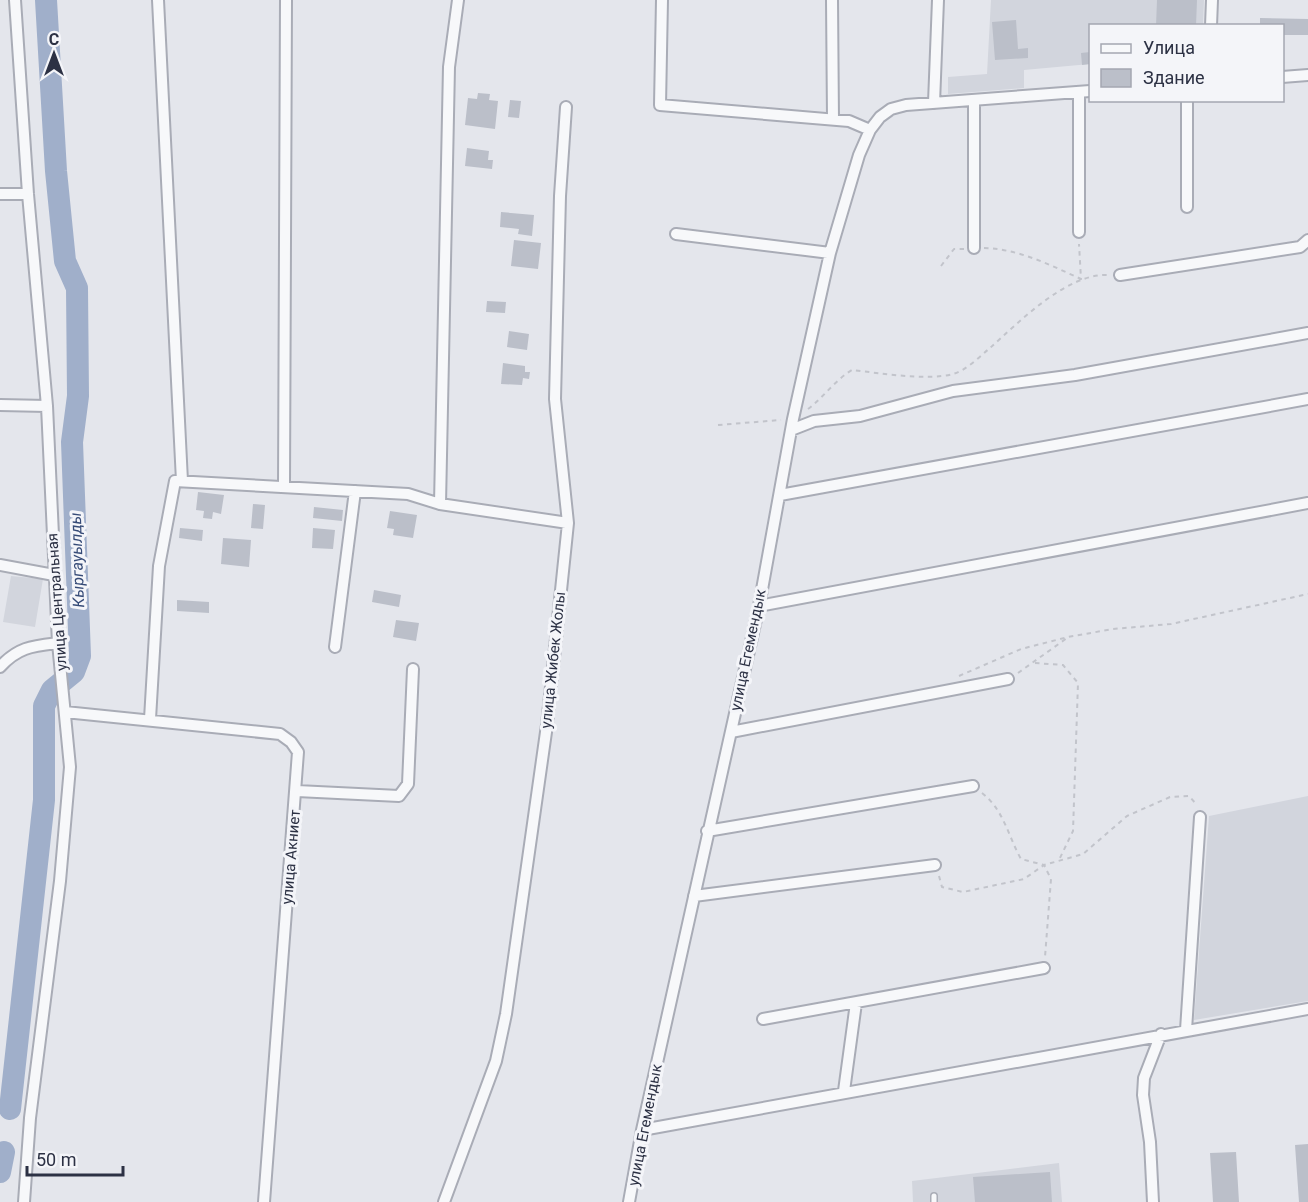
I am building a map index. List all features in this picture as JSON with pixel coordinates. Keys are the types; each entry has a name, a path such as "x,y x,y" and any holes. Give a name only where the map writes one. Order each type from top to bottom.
{"street":[{"name":"улица Центральная","path":"15,0 28,194 46,406 58,643 70,767 30,1118 24,1202"},
{"path":"158,0 182,481"},
{"path":"284,487 286,0"},
{"path":"440,504 449,67 458,0"},
{"path":"662,0 660,105 833,119 849,121 870,130"},
{"path":"832,0 833,119"},
{"path":"938,0 934,103 1085,92 1079,232"},
{"path":"1211,24 1212,0"},
{"path":"1284,77 1308,75"},
{"path":"974,100 974,248"},
{"path":"1187,102 1187,207"},
{"name":"улица Егемендык","path":"629,1202 642,1130 707,831 759,606 792,424 830,253 859,155 870,130 880,117 891,109 934,103"},
{"name":"улица Жибек Жолы","path":"444,1202 493,1071 506,1014 547,724 568,523 555,399 560,196 566,107"},
{"path":"0,194 28,194"},
{"path":"676,234 830,253"},
{"path":"1120,275 1300,247 1308,240"},
{"path":"792,424 860,416 953,391 1075,375 1308,333"},
{"path":"780,495 1308,399"},
{"path":"0,405 46,406"},
{"path":"150,719 159,566 174,481 408,494 440,504 568,523"},
{"path":"335,646 355,491"},
{"path":"759,606 1308,503"},
{"path":"0,565 54,575"},
{"path":"0,667 11,655 26,646 58,643"},
{"path":"297,791 399,796 408,784 413,669"},
{"path":"731,732 1008,679"},
{"name":"улица Акниет","path":"65,712 280,734 291,742 298,752 297,791 264,1202"},
{"path":"707,831 973,786"},
{"path":"1186,1030 1200,817"},
{"path":"694,896 935,865"},
{"path":"763,1019 1044,968"},
{"path":"844,1091 856,1003"},
{"path":"642,1130 844,1091 1308,1009"},
{"path":"1153,1202 1150,1142 1143,1095 1144,1078 1161,1034"}],"path":[{"path":"1079,232 1081,279"},
{"path":"941,266 954,249 1000,249 1033,258 1081,279"},
{"path":"718,425 792,424 821,399 842,376 852,370 931,376 954,374 971,364 1035,308 1081,279 1100,274 1120,275"},
{"path":"938,692 961,674 1011,653 1068,637 1113,629 1171,624 1308,594"},
{"path":"1008,679 1035,663 1068,637"},
{"path":"1035,663 1063,665 1078,683 1073,831 1059,860"},
{"path":"973,786 991,800 1005,821 1021,859 1044,865 1051,879 1044,968"},
{"path":"935,865 942,887 963,892 1024,879 1044,865 1083,854 1127,816 1170,797 1190,796 1198,806 1200,817"}],"shaded area":[{"path":"991,0 1204,0 1203,24 1089,24 1089,64 1024,70 1024,88 948,94 948,77 987,74"},
{"path":"11,576 43,579 35,627 3,622"},
{"path":"1308,796 1308,1001 1194,1020 1209,816"},
{"path":"1059,1163 1062,1202 913,1202 912,1181"}],"building":[{"path":"1157,0 1197,0 1196,24 1156,24"},
{"path":"1260,18 1308,19 1308,35 1284,35 1284,24 1260,24"},
{"path":"1016,20 1018,49 1028,48 1028,58 995,60 992,22"},
{"path":"1089,52 1089,64 1082,65 1081,53"},
{"path":"478,93 490,94 489,100 498,101 495,129 465,125 468,98 477,99"},
{"path":"510,100 521,101 519,118 508,117"},
{"path":"467,148 489,151 488,160 493,160 492,169 465,166"},
{"path":"501,212 534,215 532,236 518,234 519,229 500,227"},
{"path":"514,240 541,243 538,269 511,266"},
{"path":"487,301 506,302 505,313 486,312"},
{"path":"509,331 529,334 527,350 507,347"},
{"path":"503,363 525,366 525,372 530,372 529,379 523,378 522,385 501,384"},
{"path":"198,492 224,495 221,514 213,512 212,519 203,518 204,511 196,510"},
{"path":"253,504 265,505 263,529 251,528"},
{"path":"314,507 343,510 342,521 313,518"},
{"path":"390,511 417,515 413,538 393,535 394,529 387,528"},
{"path":"180,528 203,530 202,541 179,538"},
{"path":"313,528 335,530 333,549 312,548"},
{"path":"223,538 251,540 249,567 221,564"},
{"path":"374,590 401,595 399,607 372,602"},
{"path":"177,600 209,602 209,613 177,611"},
{"path":"396,620 419,623 416,641 393,637"},
{"path":"1308,1144 1308,1202 1299,1202 1295,1145"},
{"path":"1236,1152 1239,1202 1213,1202 1210,1153"},
{"path":"1050,1172 1052,1202 975,1202 973,1177"}],"waterway":[{"name":"Кыргауылды","path":"10,1109 44,800 44,706 52,690 74,672 80,656 72,442 78,396 77,288 65,261 56,171 46,0"},
{"path":"0,1172 4,1152"}]}
